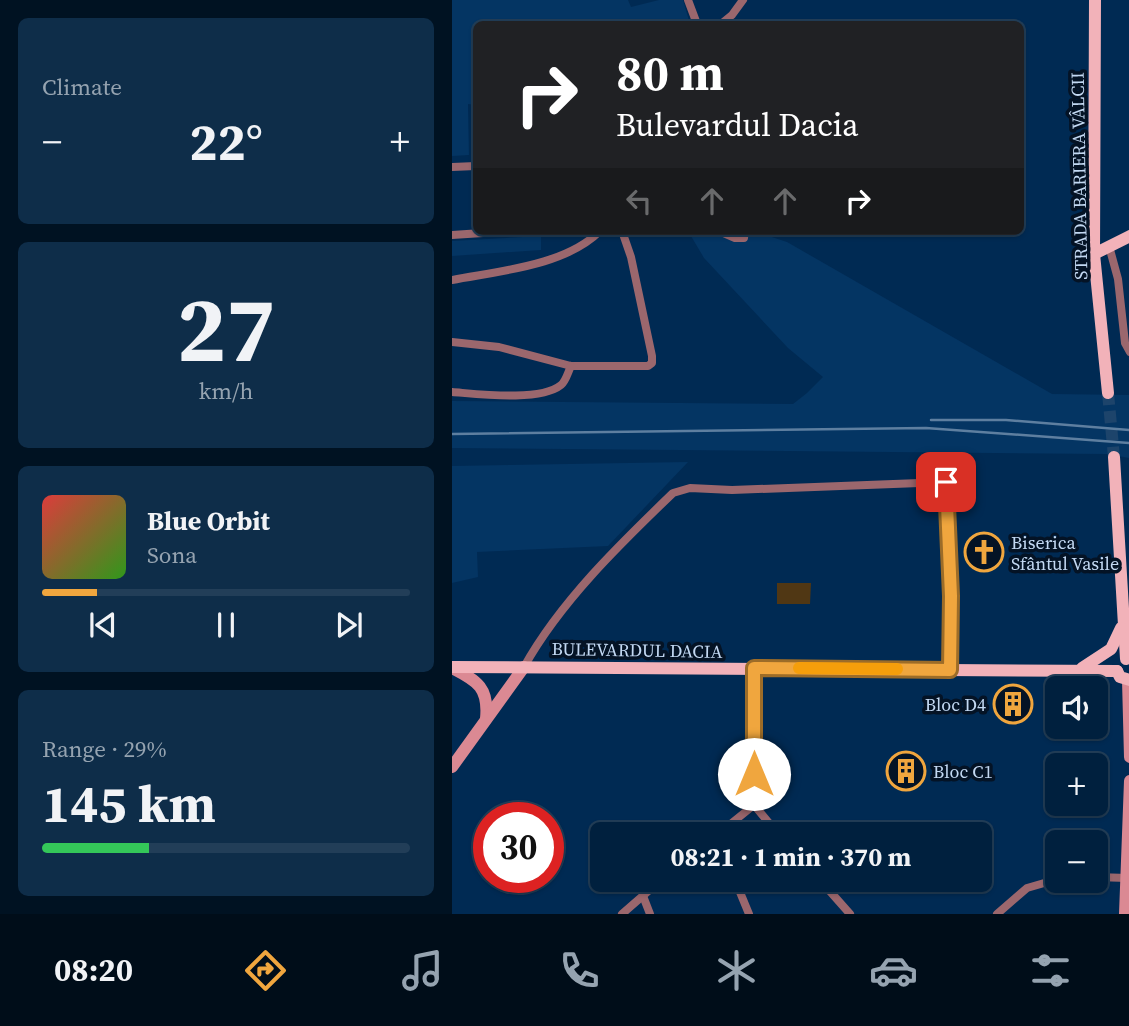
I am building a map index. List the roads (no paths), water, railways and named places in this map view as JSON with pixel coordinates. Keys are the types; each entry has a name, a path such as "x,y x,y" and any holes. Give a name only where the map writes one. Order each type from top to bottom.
{"main road":[{"name":"STRADA BARIERA VÂLCII","path":"1095,0 1094,254 1108,393"},
{"path":"1094,254 1129,236"},
{"path":"1114,457 1128,659 1118,663 1116,671 1120,677 1129,680 1129,757"},
{"path":"1076,670 1091,664 1111,649 1126,626"},
{"path":"452,667 475,680 482,689 488,706 486,719"},
{"name":"BULEVARDUL DACIA","path":"452,667 1116,671"},
{"path":"452,767 524,667"},
{"path":"1125,914 1129,781"}],"street":[{"path":"688,0 696,21"},
{"path":"729,21 742,0"},
{"path":"725,21 732,15"},
{"path":"452,167 473,166"},
{"path":"452,235 473,234"},
{"path":"452,280 519,268 573,251 595,235"},
{"path":"452,342 499,347 571,366 639,368 652,363 631,257 623,235"},
{"path":"728,235 744,239 744,235"},
{"path":"1109,246 1118,279 1125,343 1129,352"},
{"path":"452,392 506,396 547,392 562,384 571,366"},
{"path":"524,667 541,640 594,573 673,493 690,488 946,482 951,596 950,670"},
{"path":"754,668 754,805 768,822"},
{"path":"733,822 754,805"},
{"path":"1108,877 1127,878"},
{"path":"997,914 1027,888 1045,883"},
{"path":"622,914 648,892"},
{"path":"740,892 749,914"},
{"path":"831,892 850,914"},
{"path":"643,896 650,914"},
{"path":"835,913 842,905"}],"tunnel":[{"path":"1108,393 1114,457"}],"railway":[{"path":"931,420 1006,420 1130,430"},
{"path":"452,434 926,428 1130,443"}],"place":[{"name":"Biserica Sfântul Vasile","path":"984,552"},
{"name":"Bloc D4","path":"1013,704"},
{"name":"Bloc C1","path":"906,771"}]}
